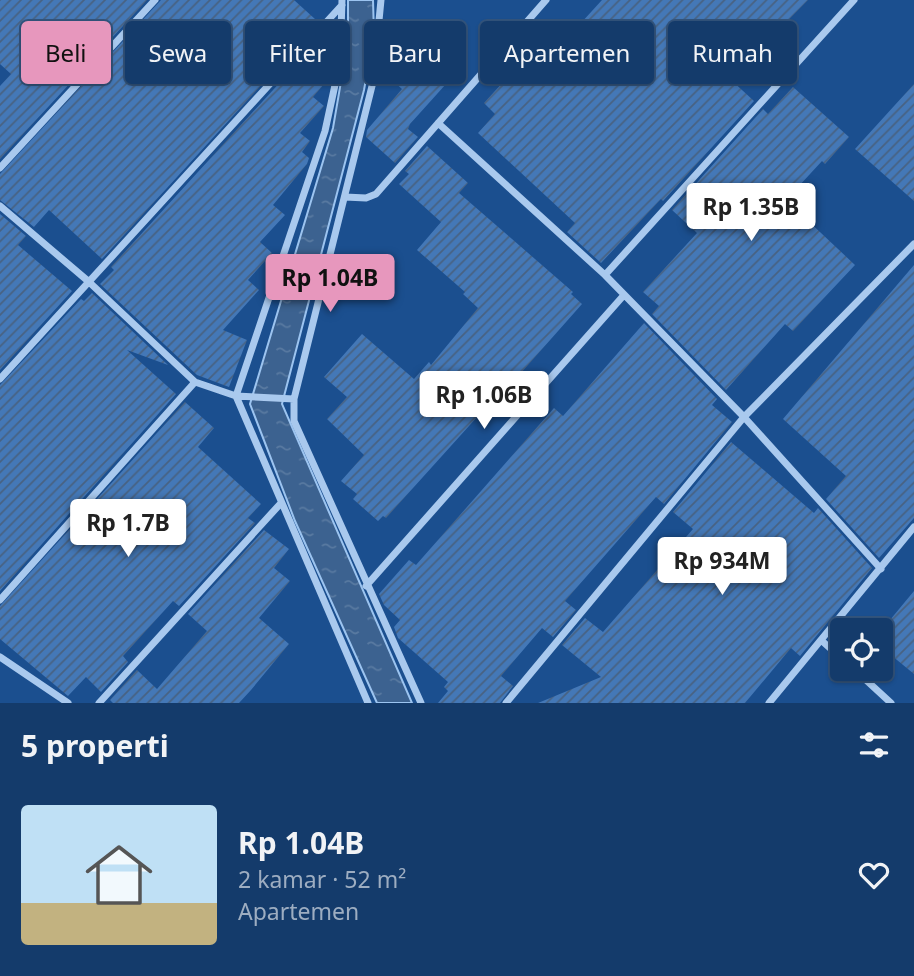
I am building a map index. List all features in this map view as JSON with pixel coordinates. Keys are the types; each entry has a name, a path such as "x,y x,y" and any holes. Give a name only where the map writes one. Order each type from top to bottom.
{"street":[{"path":"0,168 155,0"},
{"path":"381,0 373,82 291,399 294,421 366,586 421,703"},
{"path":"345,198 366,198 376,194 547,0"},
{"path":"605,275 854,0"},
{"path":"0,379 342,2"},
{"path":"342,2 340,62 325,131 236,396 368,703"},
{"path":"438,123 605,275 744,417 881,569"},
{"path":"0,206 88,281 195,382 236,396 291,399"},
{"path":"506,703 744,417 914,244"},
{"path":"366,586 624,295"},
{"path":"0,600 195,382"},
{"path":"99,703 281,503"},
{"path":"769,703 914,527"},
{"path":"821,640 830,648"},
{"path":"0,657 68,703"},
{"path":"867,681 891,703"}],"water":[{"path":"348,0 373,0 374,21 364,21 364,90 282,404 412,703 377,703 295,521 250,404 333,128 341,84 350,84"}],"building":[{"path":"0,0 147,0 111,39 111,21 21,21 21,84 69,84 0,159 0,86 11,74 0,64"},
{"path":"161,0 294,0 315,19 245,21 245,84 262,84 102,259 49,210 34,227 0,200 0,174 83,84 111,84 111,54 125,39 125,84 231,84 231,21 142,21"},
{"path":"602,0 808,0 787,21 668,21 668,84 735,84 754,101 663,201 661,199 601,263 567,232 575,223 478,133 495,114 484,103 501,84 654,84 654,21 583,21"},
{"path":"279,84 324,84 313,97 324,106 300,133 310,141 302,152 309,158 307,164 273,205 285,215 260,242 272,253 248,280 259,290 223,330 247,340 229,387 197,375 100,284 114,270 111,267"},
{"path":"396,84 446,84 410,124 408,129 418,137 395,163 366,137 367,130 402,89"},
{"path":"914,84 914,201 855,149"},
{"path":"793,87 849,137 825,164 822,161 786,200 855,265 793,331 785,324 726,390 652,314 659,306 643,292 697,233 672,210 763,109 768,114"},
{"path":"427,146 468,183 459,193 573,292 571,294 582,304 481,418 478,416 386,518 383,516 378,521 353,499 357,494 341,481 364,455 327,419 347,397 324,377 362,334 414,379 429,362 431,365 478,308 463,294 465,292 417,250 441,222 399,184 409,174 405,171"},
{"path":"0,214 26,236 18,245 72,291 0,370"},
{"path":"914,265 914,518 879,558 826,499 846,476 783,419"},
{"path":"92,293 168,365 127,350 176,394 0,591 0,385 81,299 84,301"},
{"path":"644,323 717,399 712,405 732,422 664,504 656,497 565,601 576,610 553,637 542,628 501,676 513,686 500,703 438,703 448,691 444,687 448,682 398,638 394,627 400,620 384,605 379,594 409,560 416,565 554,408 563,416"},
{"path":"185,402 214,428 198,447 261,504 248,518 255,523 179,606 173,601 123,656 128,662 101,692 86,677 68,696 0,639 0,606"},
{"path":"731,442 814,513 818,508 872,568 800,656 791,648 745,703 538,703 601,677 562,645 585,618 603,632 693,529 673,512"},
{"path":"264,530 289,549 274,568 290,581 259,618 289,644 251,690 239,703 113,703 110,700 137,670 157,689 207,631 188,614"},
{"path":"914,591 914,674 893,657 892,618"}]}
